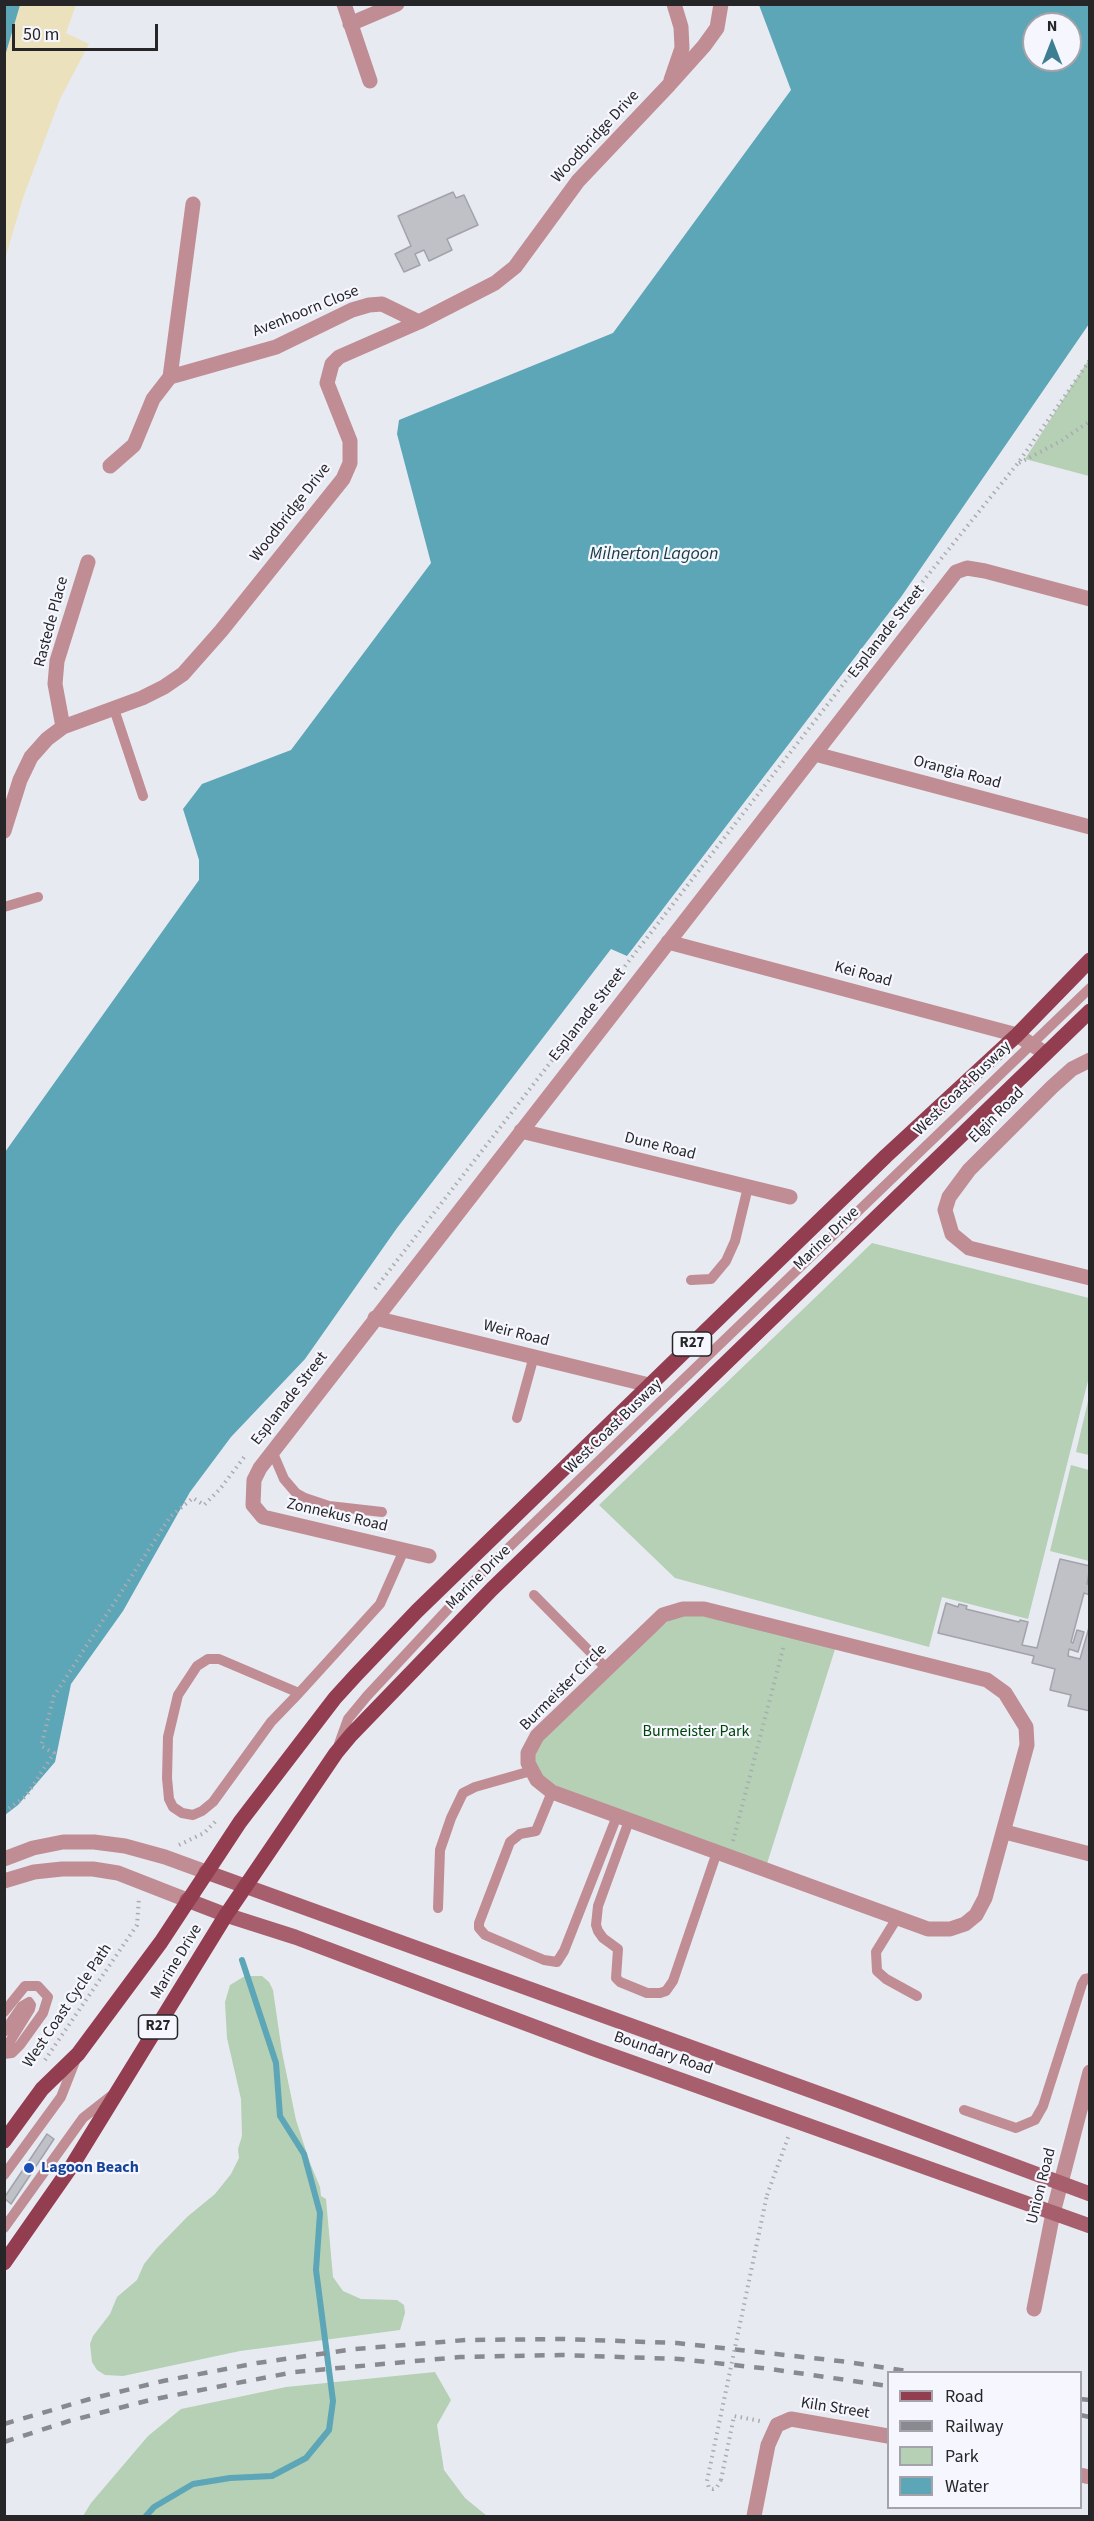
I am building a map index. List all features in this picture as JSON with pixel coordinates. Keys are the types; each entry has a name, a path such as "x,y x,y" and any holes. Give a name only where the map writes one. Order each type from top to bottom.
{"main road":[{"name":"Marine Drive","path":"4,2141 42,2089 78,2054 161,1942 247,1813 356,1676 417,1611 877,1164 1017,1035 1089,960"},
{"name":"Marine Drive","path":"4,2263 73,2164 226,1915 336,1753 492,1589 1089,1011"},
{"name":"Boundary Road","path":"206,1872 848,2104 1089,2194"},
{"name":"Boundary Road","path":"188,1900 295,1937 594,2049 1089,2226"}],"street":[{"path":"344,4 370,81"},
{"path":"350,24 397,4"},
{"name":"Woodbridge Drive","path":"669,85 682,48 681,27 674,4"},
{"name":"Woodbridge Drive","path":"4,831 20,780 31,757 47,739 63,727 114,709 164,687 183,674 221,631 343,480 350,464 350,441 327,383 332,364 339,357 419,322 495,283 515,267 578,181 669,85 717,28 721,4"},
{"path":"110,466 134,446 153,399 170,377 193,204"},
{"name":"Avenhoorn Close","path":"170,377 276,346 352,310 369,305 382,304 419,322"},
{"name":"Rastede Place","path":"63,727 55,684 57,661 88,562"},
{"name":"Esplanade Street","path":"252,1494 254,1480 272,1451 956,572 966,567 1089,599"},
{"name":"Orangia Road","path":"815,754 1089,827"},
{"name":"Kei Road","path":"668,942 1017,1035 1045,1053"},
{"name":"Elgin Road","path":"1089,1060 1072,1069 1052,1087 969,1170 949,1197 945,1210 951,1234 969,1248 1089,1278"},
{"name":"Dune Road","path":"521,1131 790,1197"},
{"name":"Weir Road","path":"375,1318 649,1385"},
{"name":"Zonnekus Road","path":"252,1494 253,1505 257,1512 272,1520 429,1556"},
{"name":"Burmeister Circle","path":"682,1609 704,1609 987,1680 1005,1693 1026,1727 1027,1746 1005,1832 985,1898 976,1915 965,1924 950,1929 928,1929 552,1792 537,1780 531,1771 528,1753 537,1736 608,1670 663,1615 682,1609"},
{"path":"1005,1832 1089,1854"},
{"path":"4,1859 33,1848 63,1842 94,1842 125,1846 206,1872"},
{"path":"4,1881 34,1872 93,1869 118,1873 188,1900"},
{"name":"Union Road","path":"1034,2309 1060,2183 1088,2080"},
{"name":"Kiln Street","path":"777,2425 791,2419 887,2436"},
{"path":"754,2517 768,2445 777,2425"}],"lane":[{"path":"114,709 143,796"},
{"path":"4,907 38,897"},
{"name":"West Coast Busway","path":"336,1753 348,1719 474,1581 1089,988"},
{"path":"691,1280 711,1279 726,1261 735,1241 748,1187"},
{"path":"517,1418 534,1356"},
{"path":"272,1451 284,1479 296,1493 305,1498 329,1506 382,1512"},
{"path":"299,1693 219,1659 208,1659 197,1666 178,1695 168,1737 166,1778 173,1806 182,1813 193,1815 213,1802 271,1722 299,1693 380,1604 404,1550"},
{"path":"534,1595 608,1670"},
{"path":"438,1908 442,1841 463,1793 475,1787 531,1771"},
{"path":"552,1792 536,1831 520,1834 510,1842 479,1923 479,1928 485,1935 544,1960 557,1962 564,1951 623,1818"},
{"path":"623,1818 598,1906 596,1925 603,1938 618,1949 616,1978 620,1982 647,1992 660,1994 666,1991 673,1981 723,1855"},
{"path":"897,1918 876,1952 877,1971 886,1979 918,1996"},
{"path":"964,2110 1016,2128 1035,2120 1043,2106 1082,1983 1089,1978"},
{"path":"4,2012 25,1986 38,1986 48,1997 43,2013 12,2053 4,2052 30,2009 29,2002 22,2006 4,2032"},
{"path":"4,2175 61,2097 78,2054"},
{"path":"4,2228 83,2118 118,2091"}],"path":[{"path":"374,1291 920,585 1018,464 1089,360"},
{"path":"1018,464 1061,441 1089,421"},
{"path":"4,1812 26,1796 54,1753 41,1746 54,1696 164,1526 171,1516 193,1498 204,1505 220,1490 249,1452"},
{"path":"723,1855 788,1630"},
{"path":"175,1848 204,1833"},
{"name":"West Coast Cycle Path","path":"44,2061 137,1925 137,1902"},
{"path":"777,2425 734,2416 721,2480 717,2487 708,2488 707,2481 767,2195 789,2134 800,2138"}],"green space":[{"path":"1089,359 1089,476 1025,459"},
{"path":"872,1243 1089,1298 1089,1377 1028,1619 942,1597 929,1647 675,1578 599,1505"},
{"path":"1089,1397 1090,1455 1076,1452"},
{"path":"1071,1465 1089,1470 1089,1561 1050,1551"},
{"name":"Burmeister Park","path":"683,1609 837,1643 765,1870 552,1792 528,1753 608,1670"},
{"path":"245,1976 262,1976 273,1990 282,2052 296,2120 320,2187 321,2196 326,2199 333,2277 343,2291 361,2299 397,2300 404,2305 405,2313 400,2330 240,2351 123,2376 105,2375 97,2370 92,2362 90,2344 93,2336 110,2314 117,2297 137,2280 144,2264 157,2248 187,2217 215,2194 231,2174 239,2158 238,2149 242,2136 241,2099 227,2038 225,2002 230,1985"},
{"path":"435,2372 451,2400 437,2425 444,2470 465,2498 487,2516 83,2516 91,2503 148,2436 181,2409 286,2387"}],"sand":[{"path":"5,5 76,5 66,33 89,44 60,99 23,198 5,259"}],"water":[{"path":"4,5 20,5 5,56"},
{"name":"Milnerton Lagoon","path":"759,5 1089,5 1089,324 901,597 627,956 611,949 397,1228 305,1359 231,1437 190,1492 123,1611 71,1684 55,1762 18,1805 5,1815 5,1152 199,880 199,860 183,809 202,784 291,750 431,563 397,434 399,420 613,333 791,90"}],"building":[{"path":"453,192 456,198 464,195 478,225 447,239 452,250 429,261 424,250 415,254 420,265 404,272 395,254 411,246 398,216"},
{"path":"1060,1559 1090,1566 1087,1584 1090,1584 1090,1595 1084,1593 1071,1642 1073,1643 1077,1630 1084,1632 1078,1652 1069,1649 1068,1656 1080,1659 1090,1624 1090,1711 1068,1706 1071,1695 1050,1690 1055,1669 1032,1663 1034,1656 938,1633 946,1603 958,1607 959,1604 967,1606 966,1609 1019,1622 1020,1620 1028,1622 1022,1645 1037,1648"},
{"name":"Lagoon Beach","path":"47,2134 54,2139 11,2204 4,2198"}],"waterway":[{"path":"146,2516 154,2507 193,2484 230,2478 272,2476 306,2458 329,2430 333,2401 316,2270 320,2213 304,2154 280,2116 276,2063 242,1960"}],"railway":[{"path":"4,2424 163,2381 257,2363 355,2349 466,2340 563,2339 677,2343 848,2362 906,2371"},
{"path":"4,2442 69,2421 150,2400 295,2372 460,2357 561,2355 679,2359 887,2386"},
{"path":"1082,2399 1090,2400"},
{"path":"1082,2415 1090,2417"}],"place":[{"name":"Lagoon Beach","path":"29,2168"}]}
